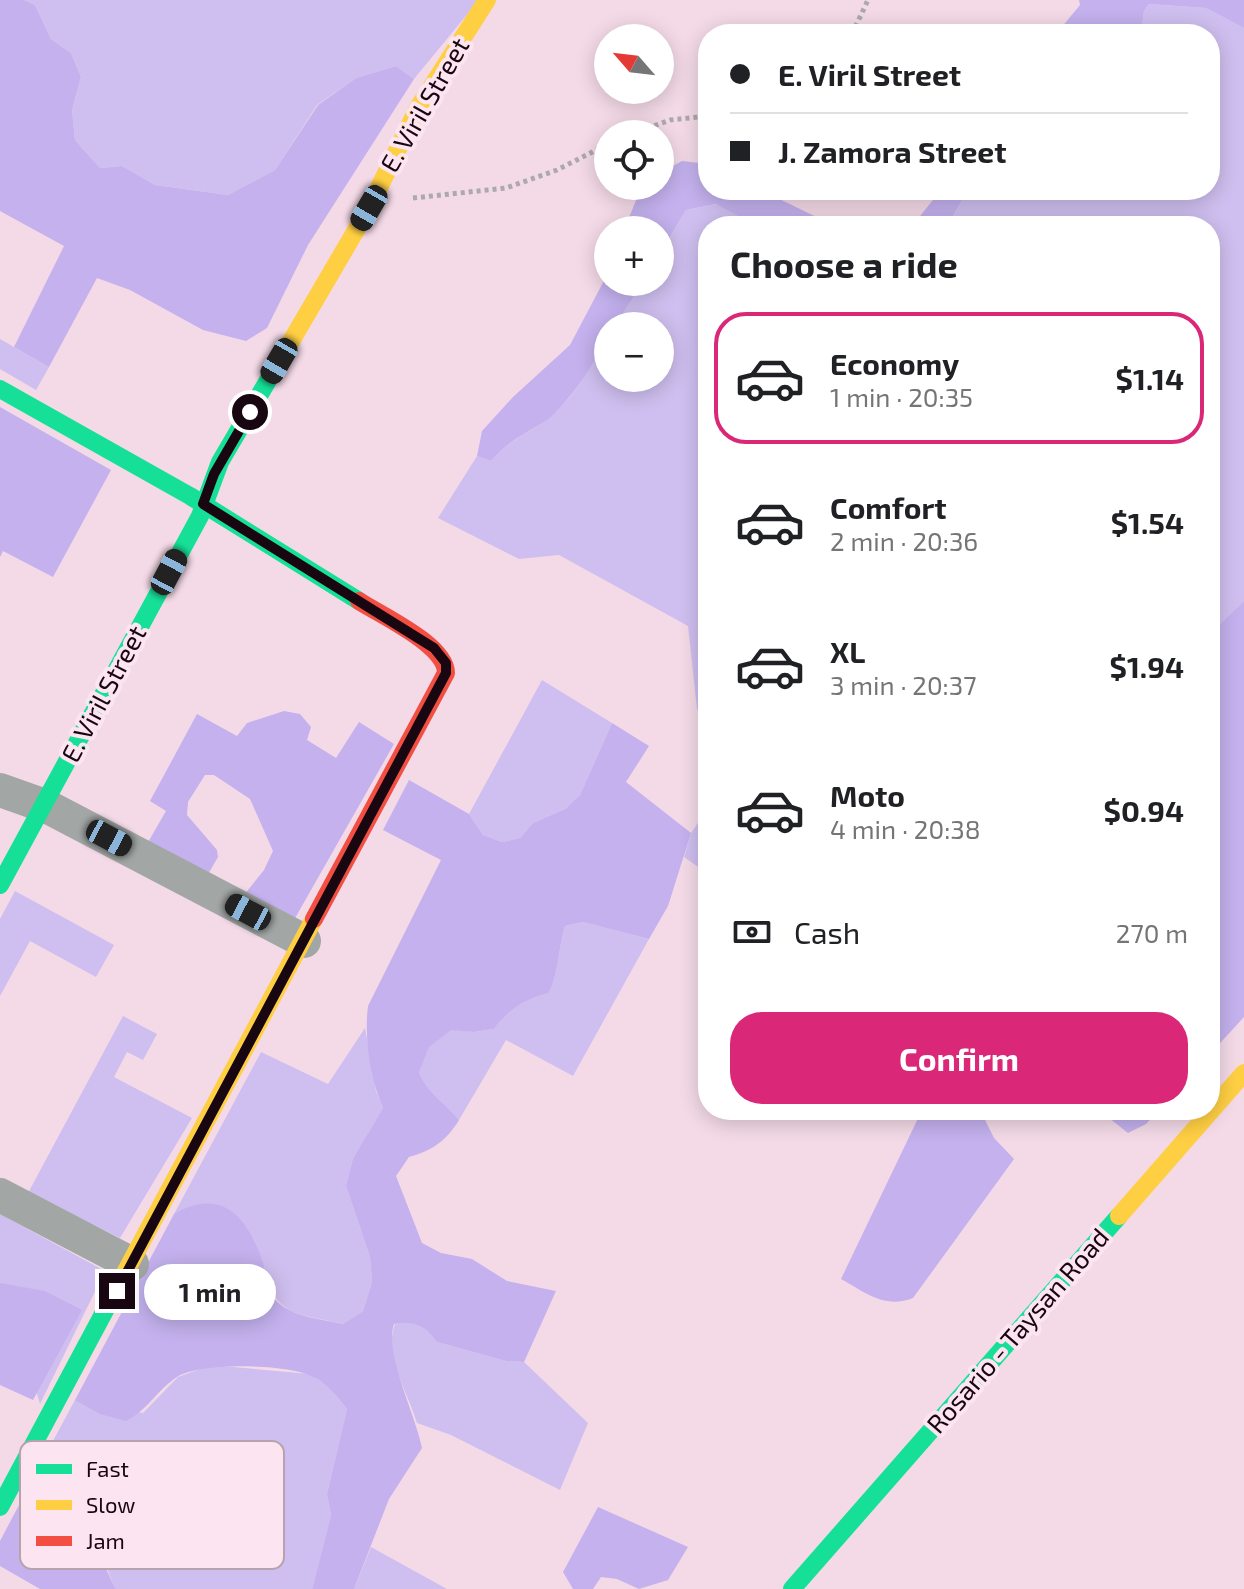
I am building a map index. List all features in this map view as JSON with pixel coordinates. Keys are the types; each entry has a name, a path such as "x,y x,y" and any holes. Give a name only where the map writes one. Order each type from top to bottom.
{"street":[{"name":"E. Viril Street","path":"0,885 203,504 220,462 369,208 418,108 487,0"},
{"path":"0,389 203,504 434,648 446,663 442,685 36,1441"},
{"path":"0,790 44,805 304,941"},
{"name":"Rosario - Taysan Road","path":"1220,1100 1244,1073"},
{"name":"Rosario - Taysan Road","path":"792,1589 1203,1120"},
{"path":"0,1195 132,1264"},
{"path":"0,1507 20,1470"}],"path":[{"path":"857,24 868,0"},
{"path":"670,120 698,117"},
{"path":"369,208 438,194 506,188 557,170 594,151"}],"shaded area":[{"path":"0,0 24,0 35,5 51,39 71,53 81,77 72,110 75,140 100,168 122,166 155,185 228,195 275,170 318,105 356,78 396,66 414,79 308,245 267,328 246,341 203,330 130,290 97,278 49,367 14,347 64,246 0,211"},
{"path":"24,0 479,0 414,79 396,66 356,78 317,105 275,170 228,195 155,185 122,166 100,168 75,140 72,110 81,77 71,53 51,39 35,5"},
{"path":"1079,0 1244,0 1244,28 1206,8 1149,4 1144,11 1142,24 1064,24 1080,5"},
{"path":"1149,4 1206,8 1244,28 1244,601 1220,625 1220,216 953,216 962,200 1220,200 1220,24 1142,24 1144,11"},
{"path":"682,161 698,163 698,200 782,200 814,216 738,216 716,204 686,210 674,230 674,216 630,216 636,200 674,200 674,165"},
{"path":"933,200 962,200 953,216 920,216"},
{"path":"717,204 738,216 698,216 698,710 688,626 559,555 519,559 438,518 477,456 491,461 557,411 594,360 594,392 674,392 674,312 624,312 634,296 674,296 674,230 686,210"},
{"path":"596,296 634,296 624,312 594,312 594,362 555,413 510,443 491,461 477,456 482,431 513,397 570,345"},
{"path":"0,339 49,367 36,390 0,369"},
{"path":"0,407 111,470 53,577 3,551 0,557"},
{"path":"1244,601 1244,1017 1220,1043 1220,625"},
{"path":"542,680 612,723 580,795 565,809 533,823 520,838 502,842 483,835 469,814"},
{"path":"284,711 300,714 311,727 307,740 336,758 359,722 394,744 294,920 244,895 264,870 273,851 250,799 214,775 205,775 188,802 187,815 217,850 218,857 207,876 147,844 166,811 150,801 197,714 237,736 247,723"},
{"path":"612,723 649,746 626,782 691,833 668,906 649,939 583,922 565,926 549,993 518,1006 494,1029 474,1032 451,1030 429,1047 419,1073 432,1092 459,1120 438,1144 409,1157 396,1176 422,1243 441,1253 472,1259 507,1281 556,1291 524,1362 506,1361 437,1342 424,1328 414,1324 394,1324 393,1351 422,1448 389,1499 354,1589 312,1589 331,1515 327,1494 347,1409 322,1382 299,1372 264,1367 204,1369 177,1377 126,1421 100,1414 75,1400 174,1214 191,1206 220,1205 241,1220 257,1247 268,1290 284,1307 303,1315 343,1324 363,1311 372,1282 370,1257 346,1186 353,1158 383,1108 369,1058 368,1006 441,860 383,830 409,780 469,814 483,835 502,842 520,838 533,823 565,809 580,795"},
{"path":"698,823 698,867 684,857 691,833"},
{"path":"15,891 114,945 96,977 30,941 0,996 0,919"},
{"path":"583,922 649,939 573,1076 506,1040 459,1120 432,1092 419,1073 429,1046 451,1029 474,1032 494,1029 518,1006 549,993 565,926"},
{"path":"123,1016 157,1034 143,1060 127,1052 114,1077 192,1118 120,1238 28,1193"},
{"path":"365,1028 376,1091 383,1108 353,1158 346,1186 370,1257 372,1282 363,1311 343,1324 301,1315 282,1305 269,1284 264,1267 174,1214 261,1052 328,1084"},
{"path":"917,1120 985,1120 994,1138 1014,1159 913,1298 885,1301 841,1279"},
{"path":"1112,1120 1150,1120 1146,1124 1128,1133"},
{"path":"0,1214 105,1271 40,1404 5,1285 0,1283"},
{"path":"0,1283 45,1291 82,1310 33,1400 0,1385"},
{"path":"411,1321 428,1329 437,1342 506,1361 524,1362 588,1423 560,1490 451,1435 417,1423 392,1349 395,1324"},
{"path":"211,1365 310,1374 327,1385 347,1409 327,1494 331,1515 312,1589 116,1589 108,1569 284,1569 284,1441 53,1441 75,1400 143,1413 178,1377"},
{"path":"20,1503 20,1569 107,1569 116,1589 40,1589 0,1566 0,1541"},
{"path":"598,1507 688,1547 668,1580 639,1589 617,1579 601,1577 593,1589 573,1589 563,1572"},
{"path":"371,1547 447,1589 354,1589"}],"traffic: fast":[{"path":"0,885 200,516 220,462 283,355"},
{"path":"0,389 190,496 359,601"},
{"path":"792,1589 1119,1216"},
{"path":"35,1441 125,1273"},
{"path":"0,1507 20,1470"}],"traffic: slow":[{"path":"283,355 369,208 418,108 487,0"},
{"path":"125,1273 314,919"},
{"path":"1220,1100 1244,1073"},
{"path":"1119,1216 1203,1120"}],"traffic: jam":[{"path":"314,919 446,673 443,662 425,642 359,601"}],"route":[{"path":"117,1291 446,673 446,663 434,648 203,504 214,474 250,412"}]}
